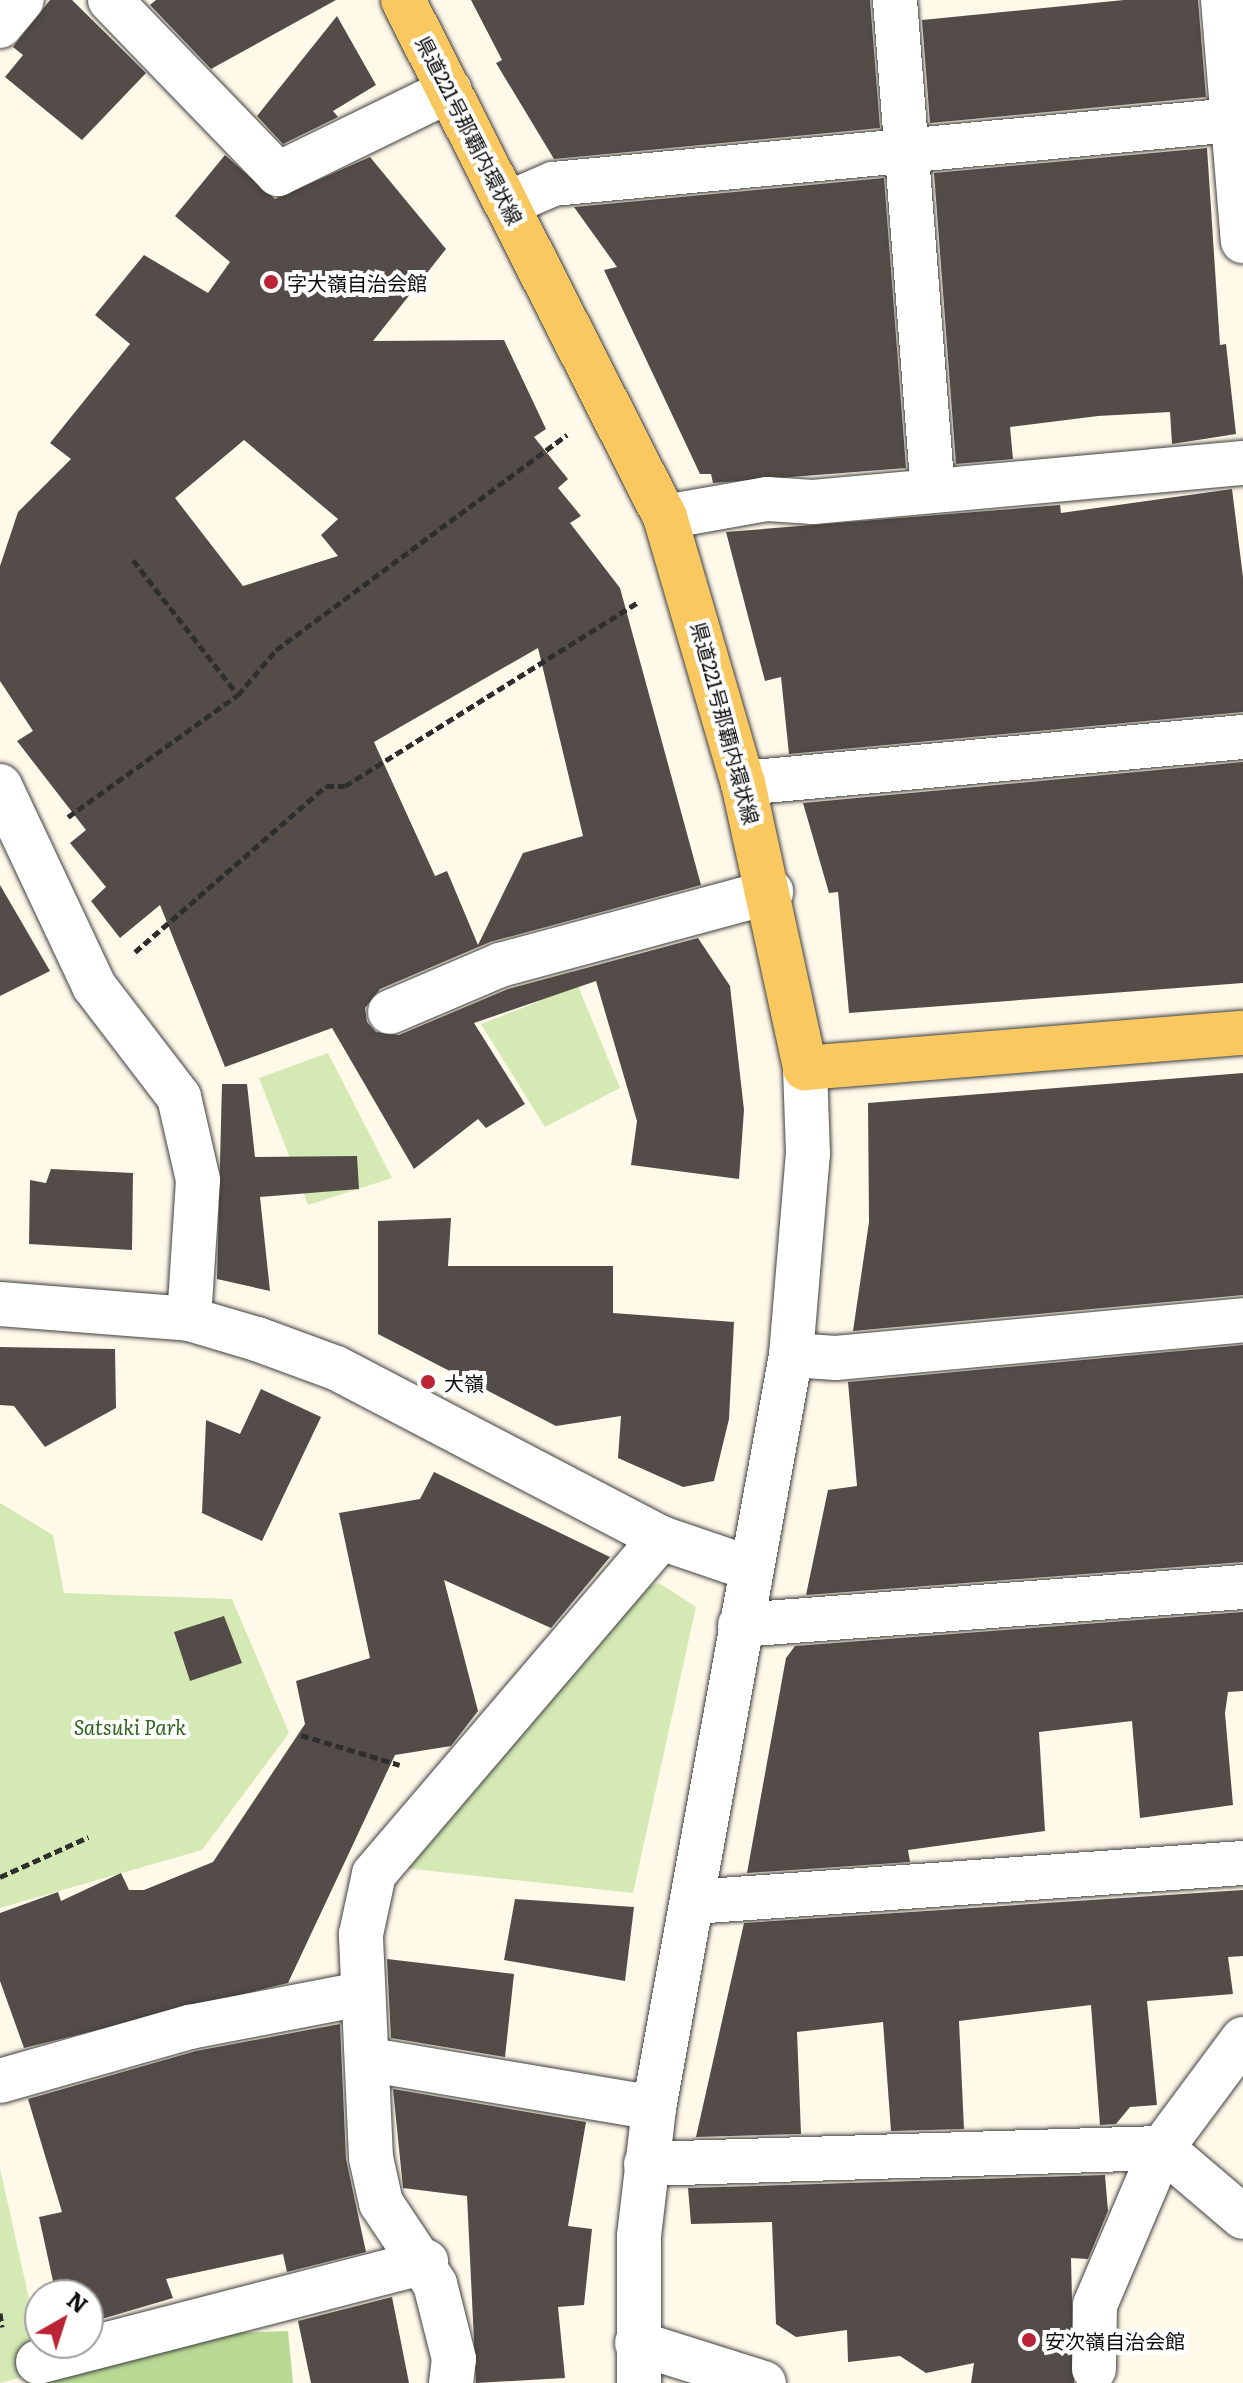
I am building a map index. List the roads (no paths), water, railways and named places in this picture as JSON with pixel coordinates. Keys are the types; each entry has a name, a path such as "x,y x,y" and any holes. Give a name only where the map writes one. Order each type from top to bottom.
{"main road":[{"name":"県道221号那覇内環状線","path":"403,0 509,203 665,517 743,783 771,892 805,1068"},
{"path":"805,1068 1243,1033"}],"street":[{"path":"0,26 22,0"},
{"path":"110,0 278,174 450,90"},
{"path":"895,0 933,489"},
{"path":"1223,0 1238,120 1243,241"},
{"path":"509,203 553,184 1238,120"},
{"path":"665,517 767,499 813,502 1243,463"},
{"path":"743,783 1243,737"},
{"path":"0,786 31,842 94,986 179,1097 198,1180 189,1319"},
{"path":"390,1012 500,965 771,892"},
{"path":"764,2383 638,2363 646,2164 654,2108 693,1902 749,1568 791,1355 808,1154 805,1068"},
{"path":"0,1304 189,1319 336,1368 661,1538 749,1568"},
{"path":"791,1355 836,1358 1243,1320"},
{"path":"451,2383 447,2320 426,2262 381,2203 371,2158 371,2060 361,1994 361,1934 374,1874 450,1780 661,1538"},
{"path":"740,1625 1243,1587"},
{"path":"693,1902 1243,1863"},
{"path":"0,2081 190,2027 361,1994"},
{"path":"1094,2369 1095,2305 1162,2148 1243,2039"},
{"path":"371,2060 654,2108"},
{"path":"646,2164 1162,2148 1243,2217"},
{"path":"38,2362 426,2262"}],"place":[{"name":"字大嶺自治会館","path":"271,282"},
{"name":"大嶺","path":"428,1382"},
{"name":"安次嶺自治会館","path":"1029,2340"}],"park label":[{"name":"Satsuki Park","path":"130,1726"}]}
